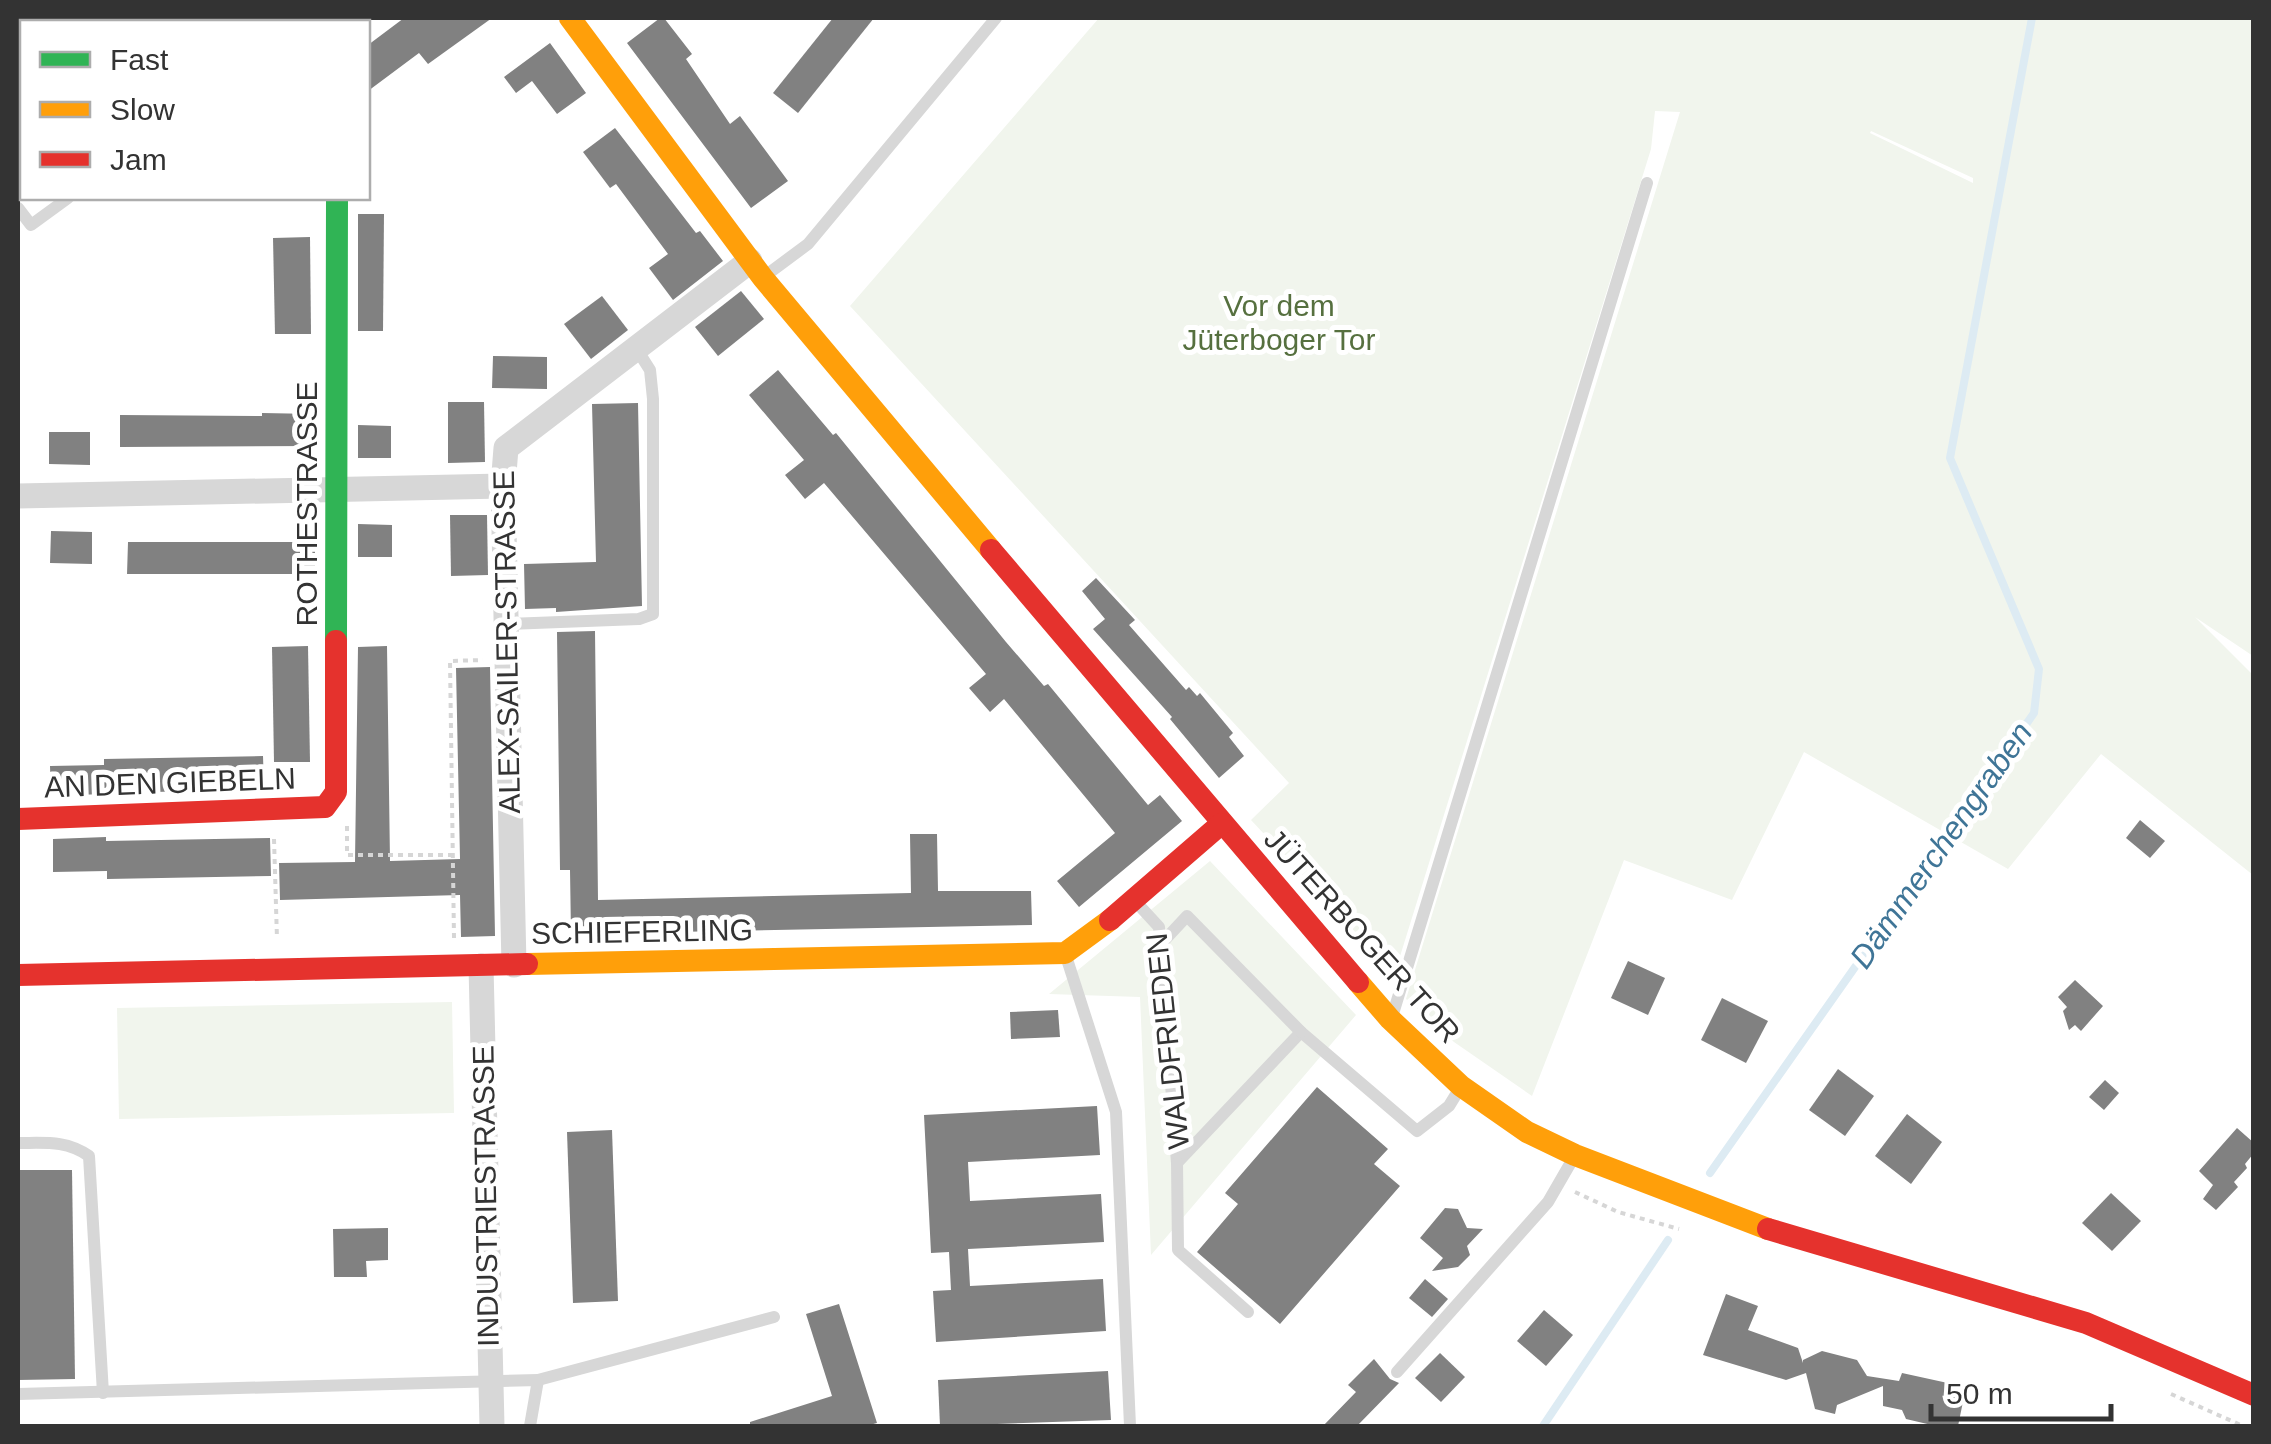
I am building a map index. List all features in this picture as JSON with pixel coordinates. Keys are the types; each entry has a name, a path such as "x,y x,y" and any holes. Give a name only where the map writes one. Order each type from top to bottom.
{"main road":[{"name":"JÜTERBOGER TOR","path":"579,21 756,269 1390,1020 1461,1086 1527,1132 1575,1155 1763,1228 2086,1323 2254,1394"},
{"name":"ROTHESTRASSE","path":"328,803 336,792 337,200"},
{"name":"AN DEN GIEBELN","path":"18,818 273,809 328,803"},
{"path":"1065,952 1134,900 1221,824"},
{"name":"SCHIEFERLING","path":"18,976 1065,952"}],"street":[{"name":"ALEX-SAILER-STRASSE","path":"514,965 503,459 512,440 636,348 756,269"},
{"path":"18,496 503,486"},
{"name":"INDUSTRIESTRASSE","path":"468,966 492,1426"}],"lane":[{"path":"756,269 808,244 996,18"},
{"path":"1390,1020 1647,183"},
{"path":"18,208 31,225 65,200"},
{"path":"506,624 639,619 653,614 653,399 650,370 636,348"},
{"name":"WALDFRIEDEN","path":"1134,900 1159,927 1177,1163"},
{"path":"1160,944 1187,916 1300,1032 1416,1131 1449,1106 1461,1086"},
{"path":"1065,952 1116,1112 1130,1426"},
{"name":"WALDFRIEDEN","path":"1177,1163 1300,1032"},
{"path":"18,1144 59,1142 89,1156 103,1392"},
{"path":"1397,1372 1548,1202 1575,1155"},
{"path":"1177,1163 1178,1250 1248,1312"},
{"path":"18,1394 538,1380 774,1316"},
{"path":"530,1426 538,1380"}],"path":[{"path":"468,966 453,855 450,660 508,659"},
{"path":"328,803 347,814 347,855 453,855"},
{"path":"273,809 278,970"},
{"path":"1558,1184 1618,1212 1694,1233"},
{"path":"2172,1394 2243,1426"}],"green space":[{"name":"Vor dem Jüterboger Tor","path":"1099,18 2253,18 2253,656 2195,617 2253,675 2253,875 2101,754 2008,869 1804,752 1732,900 1624,860 1532,1096 1454,1042 1406,999 1680,112 1655,111 1651,149 1397,966 1385,964 1251,820 1289,783 850,306","holes":["1871,131 1973,178 1973,183 1870,133"]},
{"path":"1210,861 1356,1015 1151,1255 1140,997 1049,994"},
{"path":"452,1002 454,1113 119,1119 117,1008"}],"building":[{"path":"404,18 492,18 428,64 419,53 370,90 370,44"},
{"path":"660,18 692,54 686,59 730,124 740,116 788,181 751,208 627,43"},
{"path":"833,18 874,18 798,113 773,93"},
{"path":"550,43 586,93 557,114 532,81 516,93 504,77"},
{"path":"615,128 696,233 700,231 723,261 673,300 649,268 668,254 616,184 610,188 583,152"},
{"path":"358,214 384,214 383,331 358,331"},
{"path":"310,237 311,334 275,334 273,238"},
{"path":"741,291 764,319 718,356 695,327"},
{"path":"602,296 628,330 591,359 564,324"},
{"path":"493,356 547,357 547,389 492,388"},
{"path":"778,370 833,435 836,433 1006,642 1044,686 1048,684 1148,805 1160,795 1182,821 1079,907 1057,881 1115,833 1004,699 990,712 969,688 986,674 824,483 805,499 785,475 804,460 749,395"},
{"path":"448,402 484,402 485,462 448,463"},
{"path":"638,403 642,606 556,612 556,608 525,609 524,564 596,562 592,404"},
{"path":"315,414 315,446 120,447 120,415"},
{"path":"358,425 391,426 391,458 358,458"},
{"path":"49,432 90,432 90,465 49,464"},
{"path":"450,515 487,515 488,575 451,576"},
{"path":"358,524 392,525 392,557 358,557"},
{"path":"51,531 92,532 92,564 50,563"},
{"path":"128,542 315,542 315,574 127,574"},
{"path":"1096,578 1135,620 1129,625 1186,690 1189,687 1197,696 1200,693 1233,733 1229,737 1244,756 1219,778 1172,717 1093,629 1105,619 1082,591"},
{"path":"595,631 598,900 911,893 910,834 937,834 938,891 1031,891 1032,925 571,934 570,870 560,870 557,632"},
{"path":"308,646 310,762 274,762 272,647"},
{"path":"387,646 390,861 460,859 456,668 490,667 495,936 461,937 460,895 280,900 279,863 355,862 358,647"},
{"path":"263,756 264,788 51,796 50,766 104,765 104,759"},
{"path":"2140,820 2165,841 2150,858 2126,838"},
{"path":"106,837 106,841 270,838 271,876 107,879 107,871 53,872 53,839"},
{"path":"1628,961 1665,978 1648,1015 1611,998"},
{"path":"2075,980 2103,1006 2081,1031 2075,1025 2069,1030 2063,1011 2067,1007 2058,997"},
{"path":"1722,998 1768,1021 1746,1063 1701,1040"},
{"path":"1058,1010 1060,1037 1011,1039 1010,1012"},
{"path":"1838,1069 1874,1096 1845,1136 1809,1110"},
{"path":"2105,1080 2119,1093 2104,1110 2089,1097"},
{"path":"1317,1087 1388,1149 1374,1164 1400,1186 1280,1324 1197,1252 1238,1204 1225,1193"},
{"path":"1097,1106 1100,1155 968,1162 970,1201 1101,1194 1104,1242 968,1249 970,1286 1103,1279 1106,1331 936,1342 933,1291 951,1290 949,1252 931,1253 924,1115"},
{"path":"1907,1114 1942,1142 1911,1184 1875,1156"},
{"path":"2237,1128 2254,1143 2254,1153 2234,1182 2238,1187 2216,1210 2203,1199 2213,1185 2199,1171"},
{"path":"612,1130 618,1301 573,1303 567,1132"},
{"path":"18,1170 72,1170 75,1379 18,1380"},
{"path":"2111,1193 2141,1221 2112,1251 2082,1223"},
{"path":"1445,1208 1458,1209 1467,1228 1483,1229 1467,1246 1470,1255 1458,1267 1432,1271 1443,1258 1420,1238"},
{"path":"388,1228 388,1260 366,1261 367,1277 334,1277 333,1229"},
{"path":"1425,1279 1448,1299 1432,1317 1409,1298"},
{"path":"1726,1294 1758,1306 1748,1330 1798,1348 1803,1363 1822,1351 1857,1360 1867,1376 1899,1381 1902,1373 1966,1387 1958,1426 1906,1419 1902,1410 1883,1406 1883,1386 1837,1405 1835,1414 1815,1409 1806,1373 1786,1380 1703,1355"},
{"path":"839,1304 877,1423 750,1426 750,1422 832,1396 806,1314"},
{"path":"1544,1310 1573,1335 1546,1366 1517,1341"},
{"path":"1440,1353 1465,1377 1441,1402 1415,1378"},
{"path":"1374,1359 1390,1379 1399,1383 1357,1426 1323,1426 1356,1392 1348,1385"},
{"path":"1108,1371 1111,1420 940,1426 938,1380"}],"waterway":[{"name":"Dämmerchengraben","path":"1710,1173 2034,713 2039,669 1950,458 2032,18"},
{"name":"Dämmerchengraben","path":"1543,1426 1668,1240"}],"traffic: fast":[{"path":"336,641 337,200"}],"traffic: slow":[{"path":"570,18 763,278 991,550"},
{"path":"527,964 1065,953 1110,920"},
{"path":"1358,982 1390,1019 1461,1086 1527,1132 1575,1155 1768,1229"}],"traffic: jam":[{"path":"991,550 1358,982"},
{"path":"18,819 325,807 336,792 336,641"},
{"path":"1110,920 1221,824"},
{"path":"18,975 527,964"},
{"path":"1768,1229 2086,1323 2254,1395"}]}
